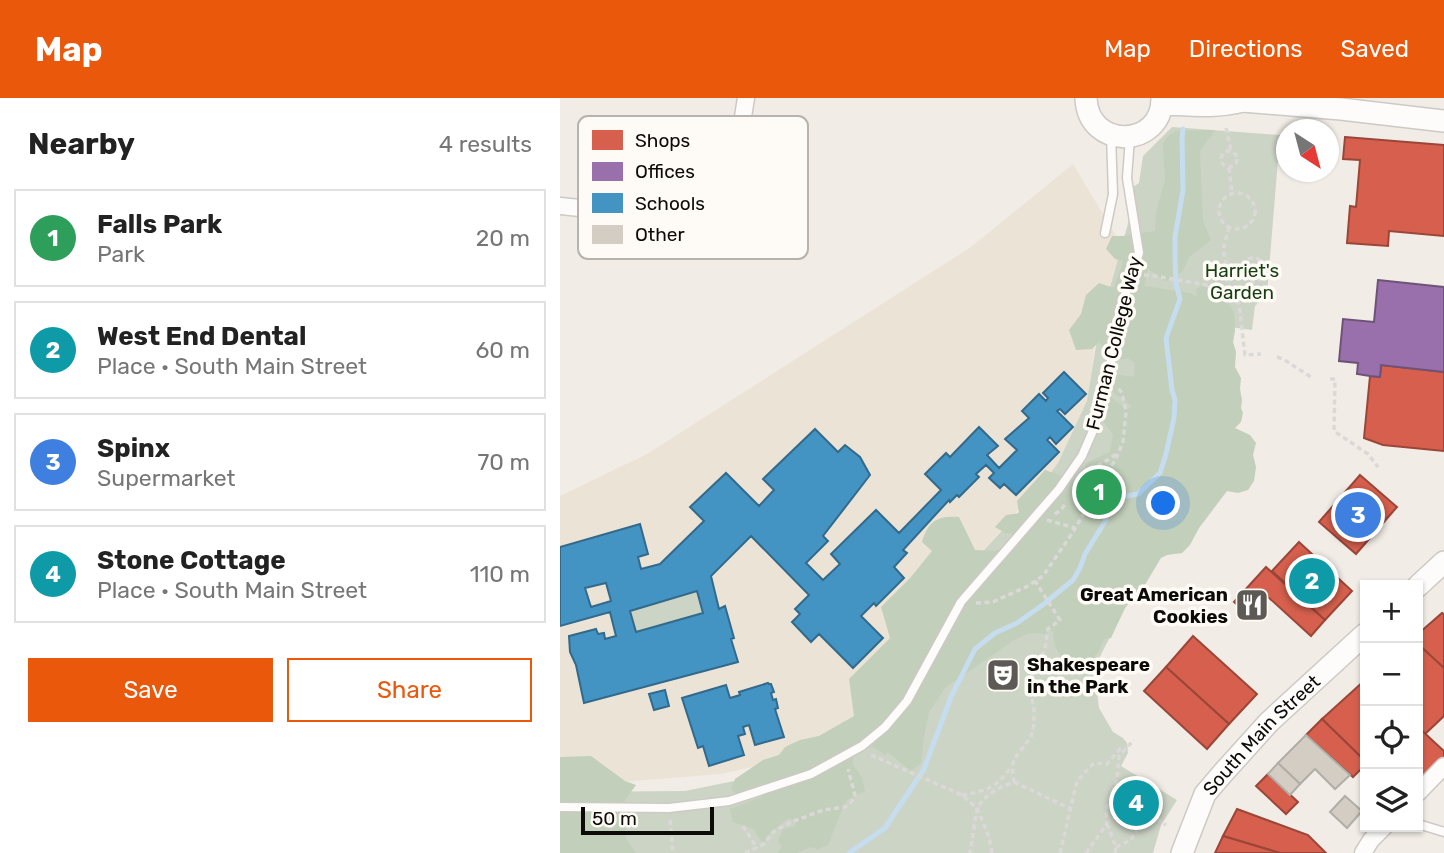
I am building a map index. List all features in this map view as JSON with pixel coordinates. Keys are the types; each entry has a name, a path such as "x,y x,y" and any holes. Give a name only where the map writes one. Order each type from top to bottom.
{"street":[{"path":"743,116 746,98"},
{"path":"1082,100 1098,127 1120,136 1137,135 1149,128 1157,117 1162,101 1210,107 1226,105 1240,99 1273,101 1374,109 1444,121"},
{"path":"560,206 578,208"},
{"path":"1423,581 1444,562"},
{"name":"South Main Street","path":"1182,853 1205,794 1269,722 1360,639"},
{"path":"1423,788 1444,766"},
{"path":"1363,853 1379,832"}],"lane":[{"path":"1105,233 1120,136"},
{"name":"Furman College Way","path":"560,807 669,808 729,800 773,788 811,774 870,740 907,701 961,602 1059,489 1082,456 1095,426 1105,395 1120,309 1139,253 1120,136"},
{"path":"1113,194 1129,195"},
{"path":"1423,826 1444,832"}],"path":[{"path":"1226,128 1231,151"},
{"path":"1231,151 1236,153 1238,161 1228,168 1221,163 1221,158 1223,153 1231,151"},
{"path":"1228,168 1232,194"},
{"path":"1232,194 1247,196 1254,207 1251,221 1241,228 1229,227 1220,217 1221,202 1232,194"},
{"path":"1229,227 1223,250 1230,289 1239,304 1245,355 1261,354"},
{"path":"1254,257 1264,263 1266,268 1263,278 1253,282 1247,280 1241,271 1245,261 1254,257"},
{"path":"1228,271 1241,271"},
{"path":"1155,276 1230,289"},
{"path":"1277,357 1311,377"},
{"path":"976,603 993,602 1043,576 1088,506 1095,487 1115,461 1123,442 1126,412 1122,393 1108,376"},
{"path":"1330,379 1335,379 1334,431 1368,454 1378,467"},
{"path":"1036,515 1075,528"},
{"path":"960,795 987,790 999,782 1031,737 1034,709 1029,686 1034,669 1045,649 1048,629 1060,620 1035,581"},
{"path":"1115,853 1116,847 1107,824 1106,810 1115,790 1119,756 1134,740"},
{"path":"1059,853 1077,781 1094,762 1107,764 1120,749 1126,749"},
{"path":"872,755 960,795 977,808 989,837 992,853"},
{"path":"1012,766 1014,782"},
{"path":"746,853 764,844 773,832 789,823 823,810 845,807 855,795 848,768"},
{"path":"971,853 977,808 998,788 1014,782 1071,808"},
{"path":"669,808 673,853"},
{"path":"1116,847 1131,840 1147,813 1166,825"},
{"path":"1086,853 1107,824"},
{"path":"743,826 757,848"}],"shaded area":[{"path":"1073,164 1124,249 1095,344 1088,400 1058,463 984,550 914,644 893,691 801,756 721,774 560,787 560,496 647,454 971,247"}],"green space":[{"name":"Harriet's Garden","path":"1172,127 1276,135 1276,182 1267,294 1255,306 1252,330 1230,327 1149,577 1125,608 1094,668 1099,708 1113,732 1127,743 1128,753 1121,766 1177,800 1161,825 1153,853 560,853 560,792 685,791 784,771 875,719 953,584 1028,502 1058,463 1087,401 1099,327 1129,220 1133,187 1139,183 1143,156"},
{"path":"1215,130 1200,151 1203,221 1211,240 1189,257 1183,271 1166,281 1148,269 1144,286 1190,293 1197,297 1196,289 1202,286 1208,288 1211,294 1223,297 1234,312 1235,367 1241,378 1243,413 1241,422 1235,428 1250,435 1256,443 1253,455 1256,467 1254,481 1248,490 1238,493 1227,491 1182,553 1161,558 1143,588 1125,608 1111,638 1104,639 1093,660 1077,663 1064,658 1055,647 1054,631 1044,634 1029,633 1014,640 945,688 929,712 921,763 911,771 888,752 885,755 873,747 857,748 852,763 862,778 865,791 847,800 828,845 818,849 810,847 797,853 778,853 782,846 778,841 783,829 795,826 796,821 788,818 770,833 766,841 761,841 753,829 733,822 730,809 761,797 767,788 756,788 754,793 740,797 731,789 735,779 763,760 779,755 785,747 819,736 854,716 849,679 890,638 881,607 932,551 922,542 931,524 940,518 959,517 975,550 995,551 1018,542 1015,534 1005,533 995,527 1006,515 1019,513 1017,501 1045,470 1084,484 1086,463 1110,452 1113,435 1104,422 1094,417 1097,404 1109,396 1128,410 1131,406 1111,390 1102,392 1099,384 1113,374 1134,377 1135,363 1128,358 1107,362 1105,351 1099,342 1092,349 1076,350 1069,330 1081,314 1086,295 1099,283 1114,288 1123,261 1115,259 1106,249 1112,236 1155,231 1156,213 1165,180 1163,143 1168,136 1176,131"},
{"path":"697,591 703,613 636,632 630,611"},
{"path":"591,756 625,781 636,785 623,803 626,839 636,853 560,853 560,757"}],"building: Shops":[{"path":"1345,137 1444,145 1444,236 1389,231 1388,246 1347,243 1350,206 1356,207 1360,160 1343,159"},
{"path":"1381,365 1444,372 1444,451 1383,445 1364,438 1370,376 1380,377"},
{"path":"1360,475 1397,507 1356,554 1319,522"},
{"path":"1299,542 1352,591 1325,620 1272,571"},
{"path":"1266,567 1325,620 1311,636 1267,596 1249,615 1234,602"},
{"path":"1444,614 1444,668 1423,649 1423,630"},
{"path":"1193,636 1257,694 1229,724 1166,667"},
{"path":"1423,649 1444,668 1444,716 1425,734"},
{"path":"1166,667 1229,724 1207,749 1144,691"},
{"path":"1360,685 1360,756 1322,719"},
{"path":"1322,719 1360,756 1360,770 1353,777 1306,735"},
{"path":"1423,732 1444,751 1444,759 1423,780"},
{"path":"1268,774 1298,802 1286,814 1256,786"},
{"path":"1237,809 1308,835 1326,853 1280,853 1223,836"},
{"path":"1223,836 1280,853 1215,853"}],"building: Offices":[{"path":"1378,280 1444,287 1444,372 1381,365 1380,377 1370,376 1357,374 1358,363 1339,361 1343,319 1374,322"}],"building: Schools":[{"path":"1064,372 1086,394 1065,414 1060,409 1057,411 1073,427 1056,444 1050,437 1047,440 1059,452 1016,495 1004,484 1000,488 989,478 994,473 986,465 976,474 979,477 959,497 957,495 950,502 949,500 903,550 907,553 894,567 904,578 876,606 874,603 861,616 883,638 853,668 819,634 811,642 792,622 800,614 795,609 809,595 751,536 711,576 719,609 725,606 738,662 584,703 576,665 570,652 569,636 596,629 598,634 604,633 605,639 616,636 610,612 560,626 560,547 640,524 648,554 638,557 641,569 660,564 704,521 690,507 726,473 759,506 774,490 763,479 815,429 838,452 845,445 860,457 870,475 823,536 828,541 806,563 823,580 840,564 831,554 876,510 899,533 941,490 925,474 946,453 950,457 979,427 998,446 987,455 999,468 1017,450 1005,439 1029,418 1022,411 1039,394 1046,401 1048,398 1043,393","holes":["606,583 611,601 591,607 585,588","697,591 703,613 636,632 630,611"]},
{"path":"768,683 774,692 771,693 773,700 776,699 778,708 775,709 784,737 755,745 749,725 743,727 745,734 738,736 744,755 709,766 703,746 698,748 682,698 726,685 730,698 740,695 739,692"},
{"path":"665,690 669,706 654,710 649,694"}],"building: Other":[{"path":"1306,735 1350,775 1335,789 1315,769 1300,784 1278,763"},
{"path":"1278,763 1300,784 1290,795 1268,774"},
{"path":"1138,786 1150,793 1134,820 1121,813"},
{"path":"1345,796 1360,809 1360,813 1347,828 1330,812"}],"waterway":[{"path":"1114,509 1120,497 1138,494 1160,473 1174,418 1175,400 1166,338 1180,299 1176,284 1175,237 1183,190 1183,129"},
{"path":"849,853 885,828 924,769 951,697 975,649 995,633 1017,623 1044,604 1073,580 1106,520"}],"place":[{"name":"Falls Park","path":"1099,492"},
{"name":"Spinx","path":"1358,515"},
{"name":"West End Dental","path":"1312,581"},
{"name":"Great American Cookies","path":"1252,605"},
{"name":"Shakespeare in the Park","path":"1003,675"},
{"name":"Stone Cottage","path":"1136,803"}]}
